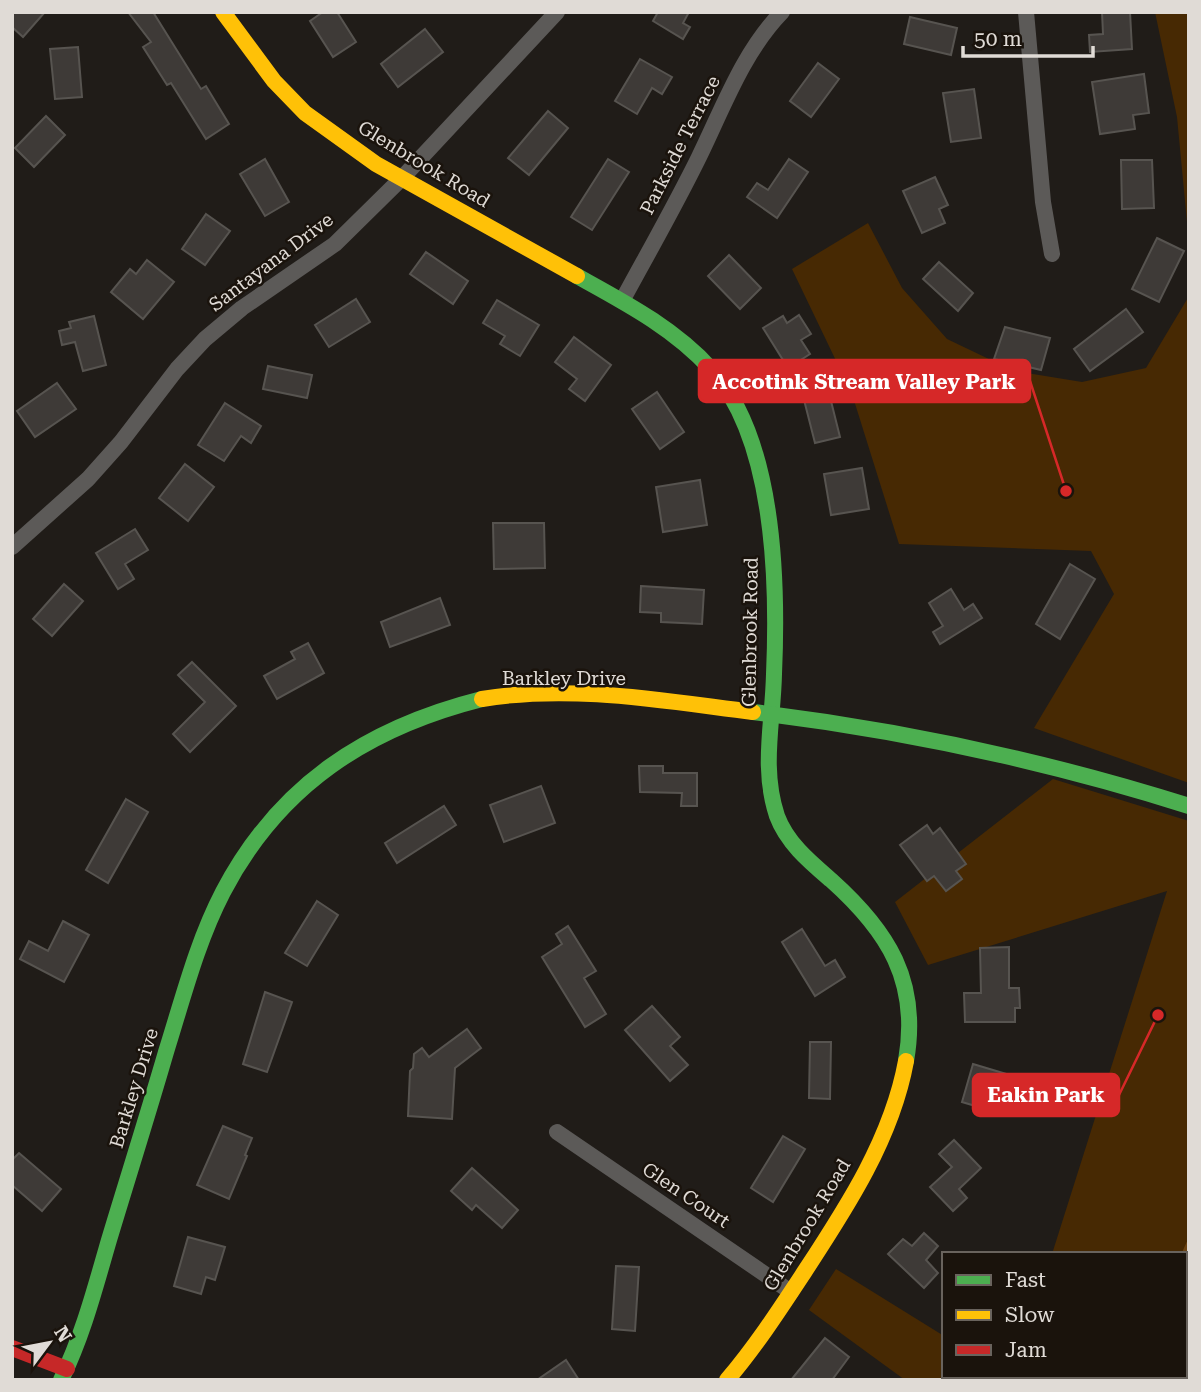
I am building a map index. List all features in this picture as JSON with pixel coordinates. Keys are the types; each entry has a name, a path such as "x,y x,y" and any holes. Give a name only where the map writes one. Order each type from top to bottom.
{"street":[{"name":"Glenbrook Road","path":"223,12 286,96 305,113 376,164 644,314 710,367 729,391 749,434 757,456 775,579 774,683 765,760 773,803 779,820 797,849 853,900 882,933 901,976 910,1025 904,1071 886,1128 855,1191 770,1327 727,1380"},
{"name":"Santayana Drive","path":"12,547 88,479 121,442 177,369 205,339 335,244 403,177 557,12"},
{"name":"Parkside Terrace","path":"622,301 697,162 749,55 782,12"},
{"path":"1026,12 1043,202 1052,254"},
{"name":"Barkley Drive","path":"64,1374 89,1309 186,989 206,931 224,890 245,853 269,821 295,794 339,760 387,731 436,711 484,699 530,694 586,695 770,714 894,732 1008,756 1154,794 1189,806"},
{"name":"Glen Court","path":"557,1132 791,1293"},
{"path":"12,1348 64,1374"}],"shaded area":[{"path":"1155,12 1189,12 1189,243 1177,117"},
{"path":"868,223 902,288 947,339 1014,371 1082,382 1146,368 1189,296 1189,783 1034,728 1114,594 1091,551 899,544 852,394 792,269"},
{"path":"1053,779 1189,821 1189,1380 905,1380 809,1310 836,1269 942,1335 942,1378 1187,1378 1187,1252 1053,1252 1167,891 928,965 895,902"}],"building":[{"path":"12,12 45,12 23,37 12,27"},
{"path":"128,12 153,12 201,89 206,86 229,124 206,139 171,83 167,85 143,47 151,42"},
{"path":"323,12 337,12 356,42 333,57 310,21"},
{"path":"658,12 689,12 683,23 690,27 683,39 653,21"},
{"path":"1102,12 1130,12 1132,49 1090,52 1089,35 1103,34"},
{"path":"910,17 957,28 951,55 904,44"},
{"path":"425,29 443,52 398,87 381,64"},
{"path":"78,47 82,97 55,99 50,49"},
{"path":"640,59 672,77 662,94 652,88 637,114 615,101"},
{"path":"818,63 839,79 811,117 790,101"},
{"path":"1144,74 1149,113 1133,115 1135,129 1100,134 1092,82"},
{"path":"974,89 981,138 951,142 943,93"},
{"path":"548,111 568,128 529,175 508,158"},
{"path":"46,116 65,135 34,167 15,148"},
{"path":"265,159 289,202 265,216 240,174"},
{"path":"608,159 629,172 592,230 571,217"},
{"path":"789,159 808,172 777,218 747,197 757,183 768,190"},
{"path":"1121,160 1152,160 1154,208 1122,209"},
{"path":"935,177 948,205 939,209 945,223 922,233 903,191"},
{"path":"206,214 230,231 205,265 182,249"},
{"path":"1157,238 1184,251 1159,302 1132,289"},
{"path":"426,252 468,281 453,304 410,274"},
{"path":"729,255 761,288 740,309 708,276"},
{"path":"147,260 174,282 143,319 111,292 130,269 136,274"},
{"path":"939,262 973,293 958,311 923,279"},
{"path":"356,299 370,322 329,347 315,325"},
{"path":"497,300 539,325 520,356 500,344 505,336 483,323"},
{"path":"1126,309 1143,332 1090,371 1074,349"},
{"path":"799,315 811,334 801,340 810,354 788,368 763,328 783,316 787,323"},
{"path":"94,316 106,365 83,371 75,342 62,345 59,331 71,328 69,322"},
{"path":"1005,327 1050,338 1041,370 994,359"},
{"path":"574,337 611,365 585,401 569,389 577,379 555,362"},
{"path":"268,366 312,375 307,398 263,389"},
{"path":"57,383 76,409 35,437 17,411"},
{"path":"828,389 840,437 815,443 803,396"},
{"path":"657,392 684,432 660,449 632,409"},
{"path":"225,403 261,426 251,443 241,436 224,461 198,445"},
{"path":"185,464 214,487 188,521 159,498"},
{"path":"862,468 869,509 831,515 824,474"},
{"path":"700,480 707,525 663,532 656,487"},
{"path":"493,523 544,523 545,568 494,569"},
{"path":"135,529 148,550 125,564 134,579 118,589 96,553"},
{"path":"1070,564 1095,579 1060,639 1036,624"},
{"path":"64,584 83,601 52,636 33,619"},
{"path":"641,586 704,590 702,624 661,622 661,613 640,612"},
{"path":"951,589 964,610 973,604 982,618 940,644 933,632 943,626 929,603"},
{"path":"440,598 450,625 390,647 381,622"},
{"path":"308,643 324,673 277,699 264,676 295,659 291,652"},
{"path":"192,662 236,706 190,752 173,734 205,702 178,675"},
{"path":"639,766 663,766 663,773 697,773 697,806 681,806 682,793 640,792"},
{"path":"541,786 555,823 504,842 490,805"},
{"path":"126,799 148,812 108,883 86,870"},
{"path":"444,806 456,825 397,863 385,843"},
{"path":"927,825 933,834 940,828 966,864 956,871 962,879 946,891 934,876 927,881 900,845"},
{"path":"317,901 338,915 307,966 285,953"},
{"path":"63,921 89,935 64,982 20,959 29,941 48,951"},
{"path":"568,926 596,971 584,978 606,1014 585,1027 542,957 562,944 556,934"},
{"path":"802,929 825,966 835,960 845,977 815,996 782,942"},
{"path":"1009,947 1009,988 1019,988 1020,1008 1015,1008 1015,1022 965,1022 964,993 981,993 980,948"},
{"path":"265,992 292,1002 267,1072 243,1064"},
{"path":"652,1006 680,1037 670,1046 688,1065 670,1081 625,1030"},
{"path":"467,1029 481,1048 455,1068 452,1119 408,1116 410,1071 413,1068 414,1054 422,1048 429,1057"},
{"path":"810,1042 831,1042 830,1099 809,1098"},
{"path":"973,1064 1013,1076 1006,1100 996,1097 992,1111 962,1102"},
{"path":"223,1126 252,1138 229,1199 197,1185"},
{"path":"783,1136 805,1149 773,1202 751,1188"},
{"path":"954,1140 981,1168 959,1189 967,1198 953,1211 930,1187 952,1167 939,1154"},
{"path":"19,1153 61,1189 42,1211 12,1185 12,1160"},
{"path":"472,1168 518,1210 502,1228 476,1205 472,1210 451,1191"},
{"path":"924,1233 938,1246 926,1260 938,1273 924,1288 888,1254 903,1239 912,1246"},
{"path":"188,1237 225,1247 215,1280 206,1277 201,1294 174,1286"},
{"path":"616,1266 639,1267 635,1331 612,1329"},
{"path":"825,1338 849,1357 832,1380 791,1380"},
{"path":"566,1360 579,1380 537,1380"}],"waterway":[{"path":"1185,1252 1189,1243"}],"traffic: fast":[{"path":"577,276 665,328 697,354 732,398 748,433 760,472 773,556 775,638 769,745 772,798 781,826 793,843 869,919 895,960 908,1006 906,1061"},
{"path":"61,1380 88,1311 198,950 223,892 245,854 299,792 330,766 401,726 482,699"},
{"path":"753,712 864,728 973,749 1082,775 1189,806"}],"traffic: slow":[{"path":"223,12 274,81 305,113 376,164 577,276"},
{"path":"482,699 550,693 584,694 652,699 753,712"},
{"path":"727,1380 777,1313 852,1197 890,1117 906,1061"}],"traffic: jam":[{"path":"12,1348 67,1369"}],"place":[{"name":"Accotink Stream Valley Park","path":"1066,491"},
{"name":"Eakin Park","path":"1158,1015"}]}
